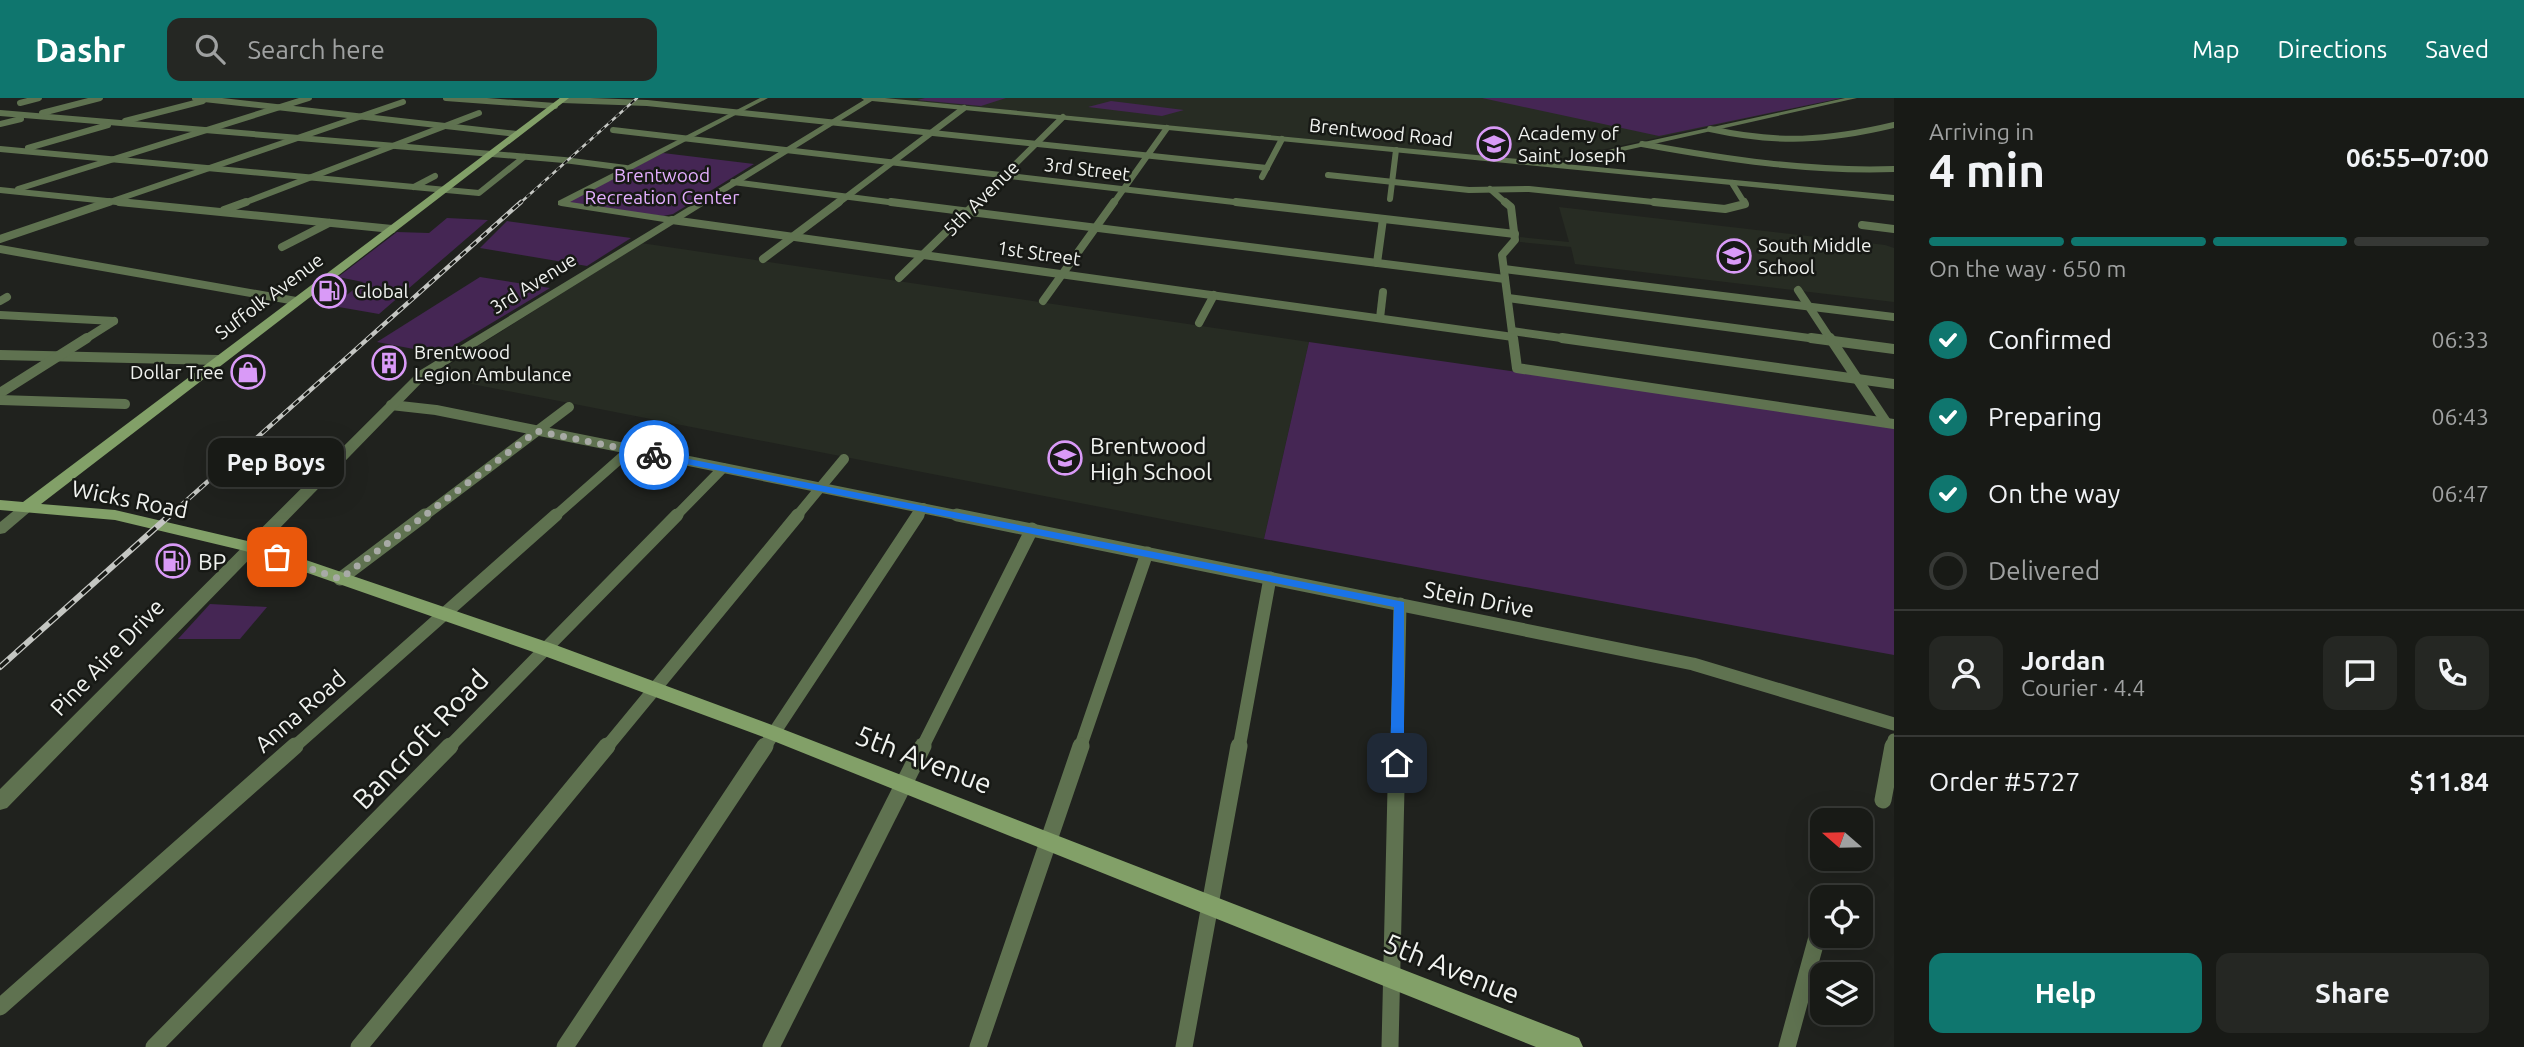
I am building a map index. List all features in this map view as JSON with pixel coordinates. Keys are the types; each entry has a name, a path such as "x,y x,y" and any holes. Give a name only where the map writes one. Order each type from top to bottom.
{"main road":[{"name":"Suffolk Avenue","path":"27,507 561,101"},
{"name":"Wicks Road","path":"0,505 115,515 250,547"},
{"name":"5th Avenue","path":"250,547 546,649 774,733 1569,1047"}],"street":[{"path":"20,103 39,98"},
{"path":"0,124 100,98"},
{"path":"195,98 517,134"},
{"path":"11,191 309,98"},
{"path":"446,98 647,103 1267,168"},
{"path":"647,103 658,98"},
{"path":"0,113 492,154 626,168 765,98"},
{"name":"Brentwood Road","path":"864,98 1549,164 1576,163 1732,183 1894,198"},
{"name":"3rd Avenue","path":"250,547 423,374 871,98"},
{"path":"1576,163 1642,144 1854,98"},
{"path":"0,156 211,99"},
{"path":"0,239 403,102"},
{"path":"764,259 964,108"},
{"path":"221,211 479,113"},
{"name":"5th Avenue","path":"899,278 1063,117"},
{"path":"1710,129 1763,139 1811,142 1894,125"},
{"path":"1043,301 1167,128"},
{"name":"3rd Street","path":"614,130 1515,234"},
{"path":"1262,177 1282,139"},
{"path":"1642,144 1701,155 1893,170"},
{"path":"0,149 479,193 524,157"},
{"path":"1390,199 1396,150"},
{"name":"1st Street","path":"626,168 561,203 1380,318 1894,384"},
{"path":"1328,175 1490,189 1529,189 1713,208 1742,207 1744,200 1732,183"},
{"path":"413,187 435,176"},
{"path":"733,182 1505,279"},
{"path":"1490,189 1510,203 1515,234 1515,240 1502,255 1517,368 1890,423"},
{"path":"0,192 391,229"},
{"path":"1377,263 1383,219"},
{"path":"282,247 283,244 329,223"},
{"path":"1862,225 1894,229"},
{"path":"0,249 296,301"},
{"path":"1504,269 1894,317"},
{"path":"1798,290 1873,403 1890,423"},
{"path":"1380,318 1383,292"},
{"path":"1199,323 1214,295"},
{"path":"1508,298 1894,349"},
{"path":"0,315 93,317 114,321 0,393"},
{"path":"0,355 218,360"},
{"path":"0,400 125,404"},
{"name":"Stein Drive","path":"391,405 436,410 1693,664 1894,724"},
{"path":"340,579 569,407"},
{"name":"Anna Road","path":"0,1007 630,450"},
{"path":"359,1047 844,459"},
{"name":"Bancroft Road","path":"155,1047 723,468"},
{"name":"Suffolk Avenue","path":"0,530 27,507"},
{"path":"565,1047 923,509"},
{"path":"771,1047 1032,529"},
{"name":"Pine Aire Drive","path":"0,802 250,547"},
{"path":"978,1047 1147,552"},
{"path":"1184,1047 1270,578"},
{"path":"1390,1047 1400,604"},
{"path":"1883,800 1894,740"},
{"path":"1787,1047 1814,948"}],"shaded area":[{"name":"Academy of Saint Joseph","path":"884,98 1842,98 1545,162"},
{"name":"South Middle School","path":"1559,207 1885,245 1894,248 1894,302 1575,264 1571,247 1520,242 1520,237 1569,242"},
{"name":"Brentwood High School","path":"641,243 1309,342 1264,539 431,376"}],"green space":[{"path":"1006,98 981,106 917,100"},
{"path":"1482,98 1842,98 1659,136"},
{"path":"1111,101 1184,110 1162,116 1088,107"},
{"name":"Brentwood Recreation Center","path":"663,153 754,164 673,214 663,216 570,204 569,201"},
{"path":"447,218 488,220 379,314 333,306 363,282 338,277 397,232 429,233"},
{"path":"507,221 631,238 587,266 480,248"},
{"path":"480,277 550,288 440,354 377,342"},
{"path":"1309,342 1894,426 1894,655 1264,539"},
{"path":"210,604 267,607 240,639 178,639"}],"railway":[{"path":"519,204 637,98"},
{"path":"168,517 521,202"},
{"path":"0,667 170,515"}],"way so far":[{"path":"277,557 340,579 537,431 654,455"}],"place":[{"name":"Academy of Saint Joseph","path":"1494,144"},
{"name":"South Middle School","path":"1734,256"},
{"name":"Global","path":"329,291"},
{"name":"Brentwood Legion Ambulance","path":"389,363"},
{"name":"Dollar Tree","path":"248,372"},
{"name":"Brentwood High School","path":"1065,458"},
{"name":"Pep Boys","path":"277,557"},
{"name":"BP","path":"173,561"}],"route":[{"path":"654,455 1400,604 1397,763"}]}
